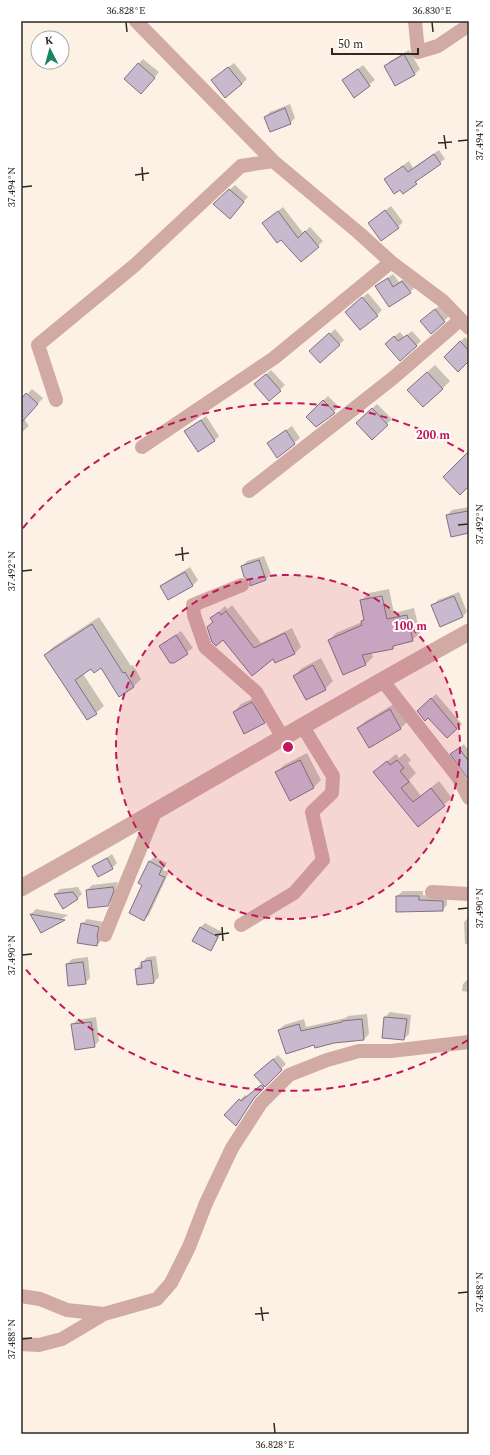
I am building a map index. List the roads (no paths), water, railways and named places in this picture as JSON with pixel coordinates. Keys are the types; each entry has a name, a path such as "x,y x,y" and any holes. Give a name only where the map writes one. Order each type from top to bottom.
{"street":[{"path":"136,21 273,162 359,233 391,262 443,301 464,324 249,491"},
{"path":"415,21 418,52 438,46 469,25"},
{"path":"56,400 38,345 135,265 241,166 273,162"},
{"path":"142,447 274,358 391,262"},
{"path":"242,585 193,606 194,615 205,647 256,692 283,738"},
{"path":"21,888 303,727 382,680 469,632"},
{"path":"382,680 458,777 469,798"},
{"path":"241,925 294,893 323,860 312,812 332,793 333,776 303,727"},
{"path":"105,935 155,812"},
{"path":"432,892 469,894"},
{"path":"21,1344 39,1345 62,1339 104,1314 157,1299 171,1283 232,1148 261,1103 289,1075 327,1060 359,1051 391,1051 469,1042"},
{"path":"21,1296 40,1299 66,1310 104,1314"}]}
